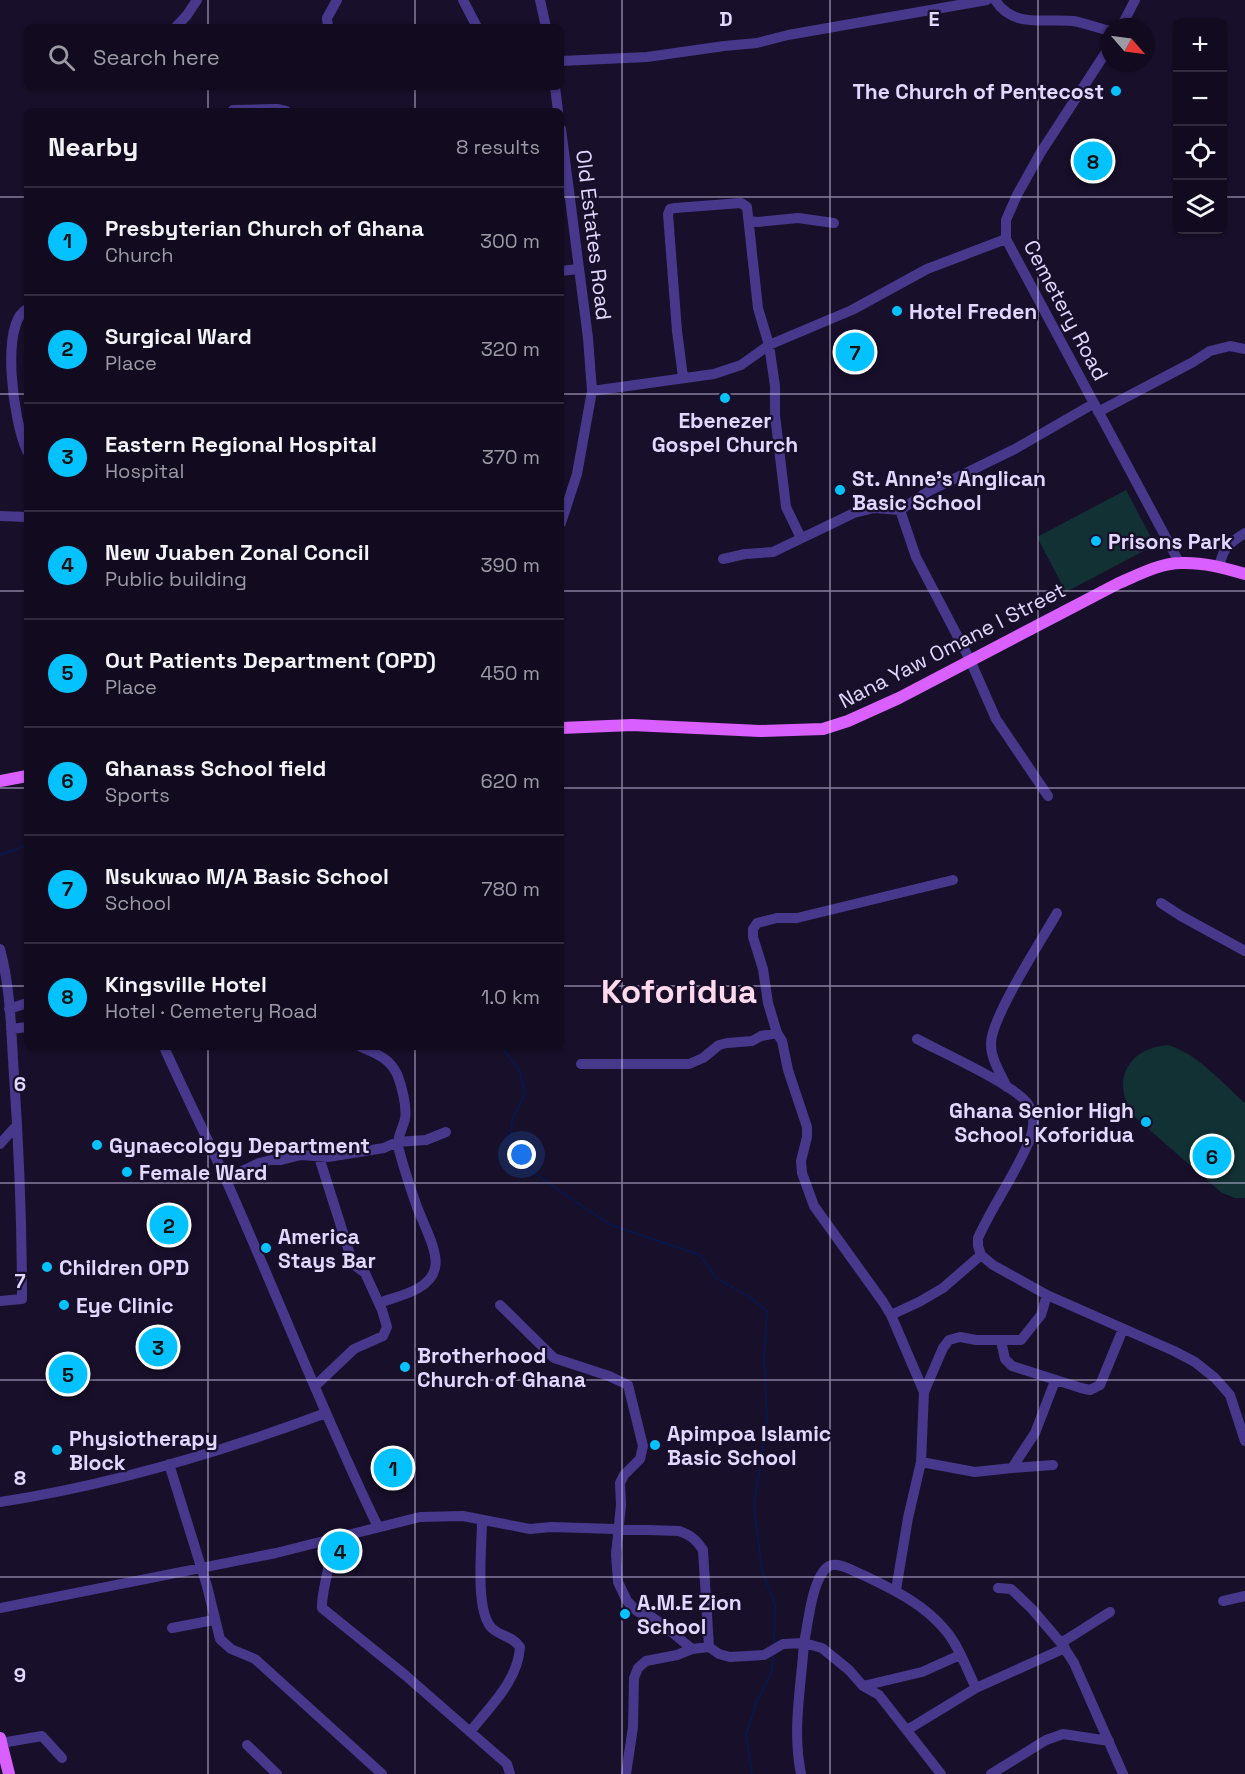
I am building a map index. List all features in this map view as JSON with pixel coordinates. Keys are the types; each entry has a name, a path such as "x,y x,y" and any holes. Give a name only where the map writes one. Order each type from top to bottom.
{"main road":[{"name":"Nana Yaw Omane I Street","path":"564,729 632,725 760,731 823,729 899,698 1119,582 1150,570 1179,562 1219,567 1245,574"},
{"path":"0,781 24,777"},
{"path":"1,1741 9,1774"}],"street":[{"path":"179,24 197,0"},
{"path":"328,24 327,18 338,0"},
{"path":"463,0 475,24"},
{"path":"540,0 545,24"},
{"path":"564,61 647,57 757,43 788,35 987,0"},
{"path":"995,0 1000,9 1027,21 1074,21 1101,28"},
{"path":"1126,18 1136,0"},
{"name":"Cemetery Road","path":"1101,60 1041,152 1017,195 1006,220 1006,239 1179,562"},
{"path":"555,90 558,108"},
{"name":"Old Estates Road","path":"564,154 588,338 592,391 577,474 564,514"},
{"path":"683,377 668,214 670,209 741,203 747,207 758,308 769,345 786,507 801,538"},
{"path":"749,221 798,218 834,223"},
{"path":"592,391 714,374 741,365 769,345 852,310 927,269 1006,239"},
{"path":"564,271 578,269"},
{"path":"24,310 19,311 10,322 2,338 3,378 13,418 24,440"},
{"path":"723,559 745,554 773,552 854,513 874,508 900,510 929,490 1193,362 1210,351 1230,346 1245,349"},
{"path":"900,510 916,557 970,660 996,718 1048,796"},
{"path":"0,516 24,517"},
{"path":"1219,567 1222,552 1245,532"},
{"path":"924,1392 891,1316 814,1206 802,1173 801,1161 807,1127 788,1070 782,1041 777,1034 768,1003 763,969 753,937 753,929 757,923 777,918 797,918 953,880"},
{"path":"1161,903 1245,951"},
{"path":"1007,1087 993,1058 991,1045 995,1024 1058,913"},
{"path":"0,949 4,964 11,1029 22,1236 22,1299 0,1301"},
{"path":"9,1009 24,1004"},
{"path":"11,1029 24,1027"},
{"path":"581,1064 689,1064 703,1058 719,1045 727,1042 752,1041 761,1036 777,1034"},
{"path":"917,1039 1007,1087 1029,1105 1033,1118 1033,1129 1027,1147 978,1238 981,1255 993,1265 1047,1295 1195,1362 1215,1378 1230,1395 1245,1441"},
{"path":"165,1050 225,1179 378,1527"},
{"path":"369,1050 384,1057 396,1074 402,1094 405,1118 398,1142 417,1208 432,1244 436,1267 425,1284 379,1303"},
{"path":"0,1144 17,1125"},
{"path":"225,1179 265,1161 301,1155 319,1157 384,1148 398,1142 426,1140 446,1132"},
{"path":"315,1386 354,1349 383,1336 387,1327 365,1273 353,1264 319,1157"},
{"path":"891,1316 943,1288 981,1255"},
{"path":"896,1590 908,1518 921,1462 924,1392 939,1358 950,1340 960,1337 1001,1341 1021,1340 1041,1315 1047,1295"},
{"path":"500,1305 554,1358 609,1376 628,1385 643,1446 640,1459 624,1475 620,1483 616,1554 618,1582 627,1601 638,1612 662,1624 692,1649"},
{"path":"1001,1341 1007,1363 1055,1381 1090,1390 1100,1385 1123,1329"},
{"path":"1012,1468 1035,1433 1055,1381"},
{"path":"0,1502 77,1487 169,1464 277,1431 326,1413"},
{"path":"921,1462 975,1472 1053,1465"},
{"path":"169,1464 207,1586 220,1639 231,1649 255,1659 381,1774"},
{"path":"0,1608 326,1542 420,1517 463,1516 530,1529 551,1527 679,1531 691,1535 703,1550 710,1647"},
{"path":"470,1732 509,1683 520,1659 520,1647 516,1641 491,1628 482,1609 482,1520"},
{"path":"326,1542 331,1552 321,1595 322,1608 405,1675 507,1764 513,1773"},
{"path":"801,1774 795,1728 802,1681 804,1643 814,1591 822,1573 829,1566 845,1567 896,1590 923,1608 948,1632 976,1688"},
{"path":"998,1588 1011,1589 1032,1608 1063,1645 1074,1663 1123,1774"},
{"path":"1223,1601 1245,1596"},
{"path":"907,1730 976,1688 1063,1645 1110,1612"},
{"path":"172,1628 214,1620"},
{"path":"626,1774 633,1726 634,1678 638,1668 646,1660 710,1647 719,1654 730,1657 764,1654 783,1644 804,1643 822,1648 849,1670 863,1686 879,1695 941,1774"},
{"path":"863,1686 922,1672 960,1655"},
{"path":"991,1774 1046,1740 1063,1734 1108,1741"},
{"path":"1,1741 42,1736 62,1758"},
{"path":"247,1745 277,1774"}],"green space":[{"name":"Prisons Park","path":"1126,490 1155,545 1066,592 1037,537"},
{"path":"1168,1045 1199,1062 1245,1103 1245,1198 1235,1198 1222,1193 1137,1119 1129,1106 1124,1094 1123,1082 1132,1061 1141,1053"}],"waterway":[{"path":"0,855 24,846"},
{"path":"503,1050 519,1069 525,1094 512,1120 511,1156 611,1225 700,1255 716,1278 748,1296 767,1311 764,1356 767,1422 754,1505 762,1571 775,1604 774,1645"},
{"path":"752,1774 746,1735 756,1703 772,1671 773,1653"}],"place":[{"name":"The Church of Pentecost","path":"1116,91"},
{"name":"Kingsville Hotel","path":"1093,161"},
{"name":"Hotel Freden","path":"897,311"},
{"name":"Nsukwao M/A Basic School","path":"855,352"},
{"name":"Ebenezer Gospel Church","path":"725,398"},
{"name":"St. Anne's Anglican Basic School","path":"840,490"},
{"name":"Prisons Park","path":"1096,541"},
{"name":"Ghana Senior High School, Koforidua","path":"1146,1122"},
{"name":"Gynaecology Department","path":"97,1145"},
{"name":"Ghanass School field","path":"1212,1156"},
{"name":"Female Ward","path":"127,1172"},
{"name":"Surgical Ward","path":"169,1225"},
{"name":"America Stays Bar","path":"266,1248"},
{"name":"Children OPD","path":"47,1267"},
{"name":"Eye Clinic","path":"64,1305"},
{"name":"Eastern Regional Hospital","path":"158,1347"},
{"name":"Brotherhood Church of Ghana","path":"405,1367"},
{"name":"Out Patients Department (OPD)","path":"68,1374"},
{"name":"Apimpoa Islamic Basic School","path":"655,1445"},
{"name":"Physiotherapy Block","path":"57,1450"},
{"name":"Presbyterian Church of Ghana","path":"393,1468"},
{"name":"New Juaben Zonal Concil","path":"340,1551"},
{"name":"A.M.E Zion School","path":"625,1614"}],"district":[{"name":"Koforidua","path":"679,992"}]}
